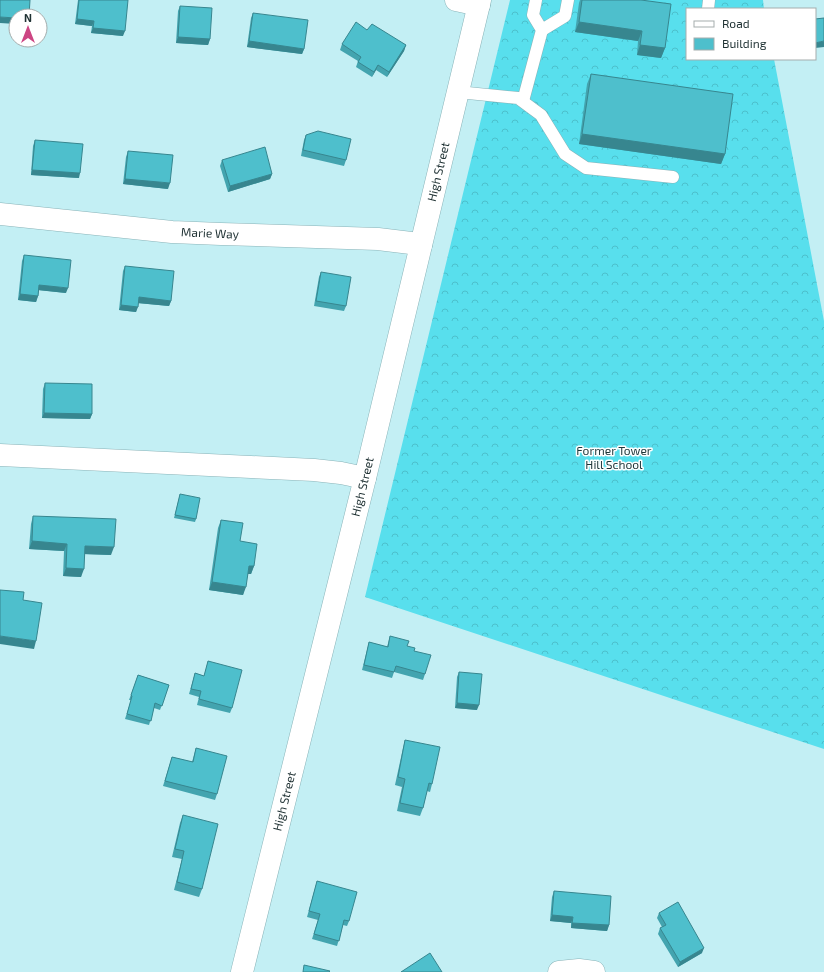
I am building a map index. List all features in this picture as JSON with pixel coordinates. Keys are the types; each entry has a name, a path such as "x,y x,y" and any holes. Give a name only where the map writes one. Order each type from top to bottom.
{"street":[{"path":"456,0 480,2"},
{"name":"High Street","path":"242,972 365,478 480,2"},
{"name":"Marie Way","path":"0,214 172,232 378,239 411,242 421,245"},
{"path":"0,455 314,470 341,473 365,478"},
{"path":"559,972 579,970 594,972"}],"lane":[{"path":"536,0 533,15 542,30"},
{"path":"523,101 542,30 565,16 568,0"},
{"path":"458,92 518,98 542,114 566,154 586,168 673,177"}],"green space":[{"name":"Former Tower Hill School","path":"510,0 763,0 764,8 686,8 686,60 774,60 824,321 824,749 365,597"}],"building":[{"path":"0,0 30,0 30,8 8,8 8,18 0,17"},
{"path":"79,0 128,0 125,31 93,28 94,21 77,19"},
{"path":"582,0 641,0 671,4 665,48 640,45 642,31 579,22"},
{"path":"180,6 212,8 210,39 178,37"},
{"path":"253,13 308,20 304,49 249,41"},
{"path":"824,18 824,41 816,43 816,19"},
{"path":"356,22 367,30 372,24 406,45 389,72 378,65 374,72 358,62 361,57 342,44"},
{"path":"591,74 733,94 725,154 582,134"},
{"path":"318,131 351,139 346,160 303,150 306,135"},
{"path":"35,140 83,144 80,173 32,170"},
{"path":"265,147 272,174 230,186 222,160"},
{"path":"128,151 173,155 170,183 125,179"},
{"path":"24,255 71,260 68,288 39,285 38,296 20,294"},
{"path":"125,266 174,271 171,301 139,297 138,307 121,305"},
{"path":"321,272 351,277 346,306 316,301"},
{"path":"45,383 92,384 92,414 44,413"},
{"path":"180,494 200,498 196,519 175,515"},
{"path":"33,516 116,519 114,547 85,546 84,569 66,568 67,544 32,541"},
{"path":"221,520 243,523 240,541 257,544 254,566 249,566 246,587 212,582"},
{"path":"0,590 24,592 23,600 42,603 36,641 0,636"},
{"path":"390,636 409,641 407,646 415,648 414,651 431,655 425,674 396,666 394,672 364,665 369,642 388,647"},
{"path":"208,661 242,670 232,708 199,699 201,691 191,689 195,673 204,676"},
{"path":"459,672 482,674 479,705 457,703"},
{"path":"138,675 169,685 162,706 155,703 151,721 127,714 131,695"},
{"path":"405,740 440,747 432,784 429,783 423,808 400,803 405,779 398,777"},
{"path":"196,748 227,756 217,794 165,781 172,757 193,762"},
{"path":"183,815 218,824 202,889 177,882 184,851 175,849"},
{"path":"317,881 357,892 349,921 344,920 339,941 314,934 320,914 309,911"},
{"path":"554,891 611,896 609,925 572,923 573,917 552,915"},
{"path":"678,902 704,948 680,962 660,928 666,925 659,913"},
{"path":"430,953 442,972 401,972"},
{"path":"304,965 330,971 303,972"}]}
